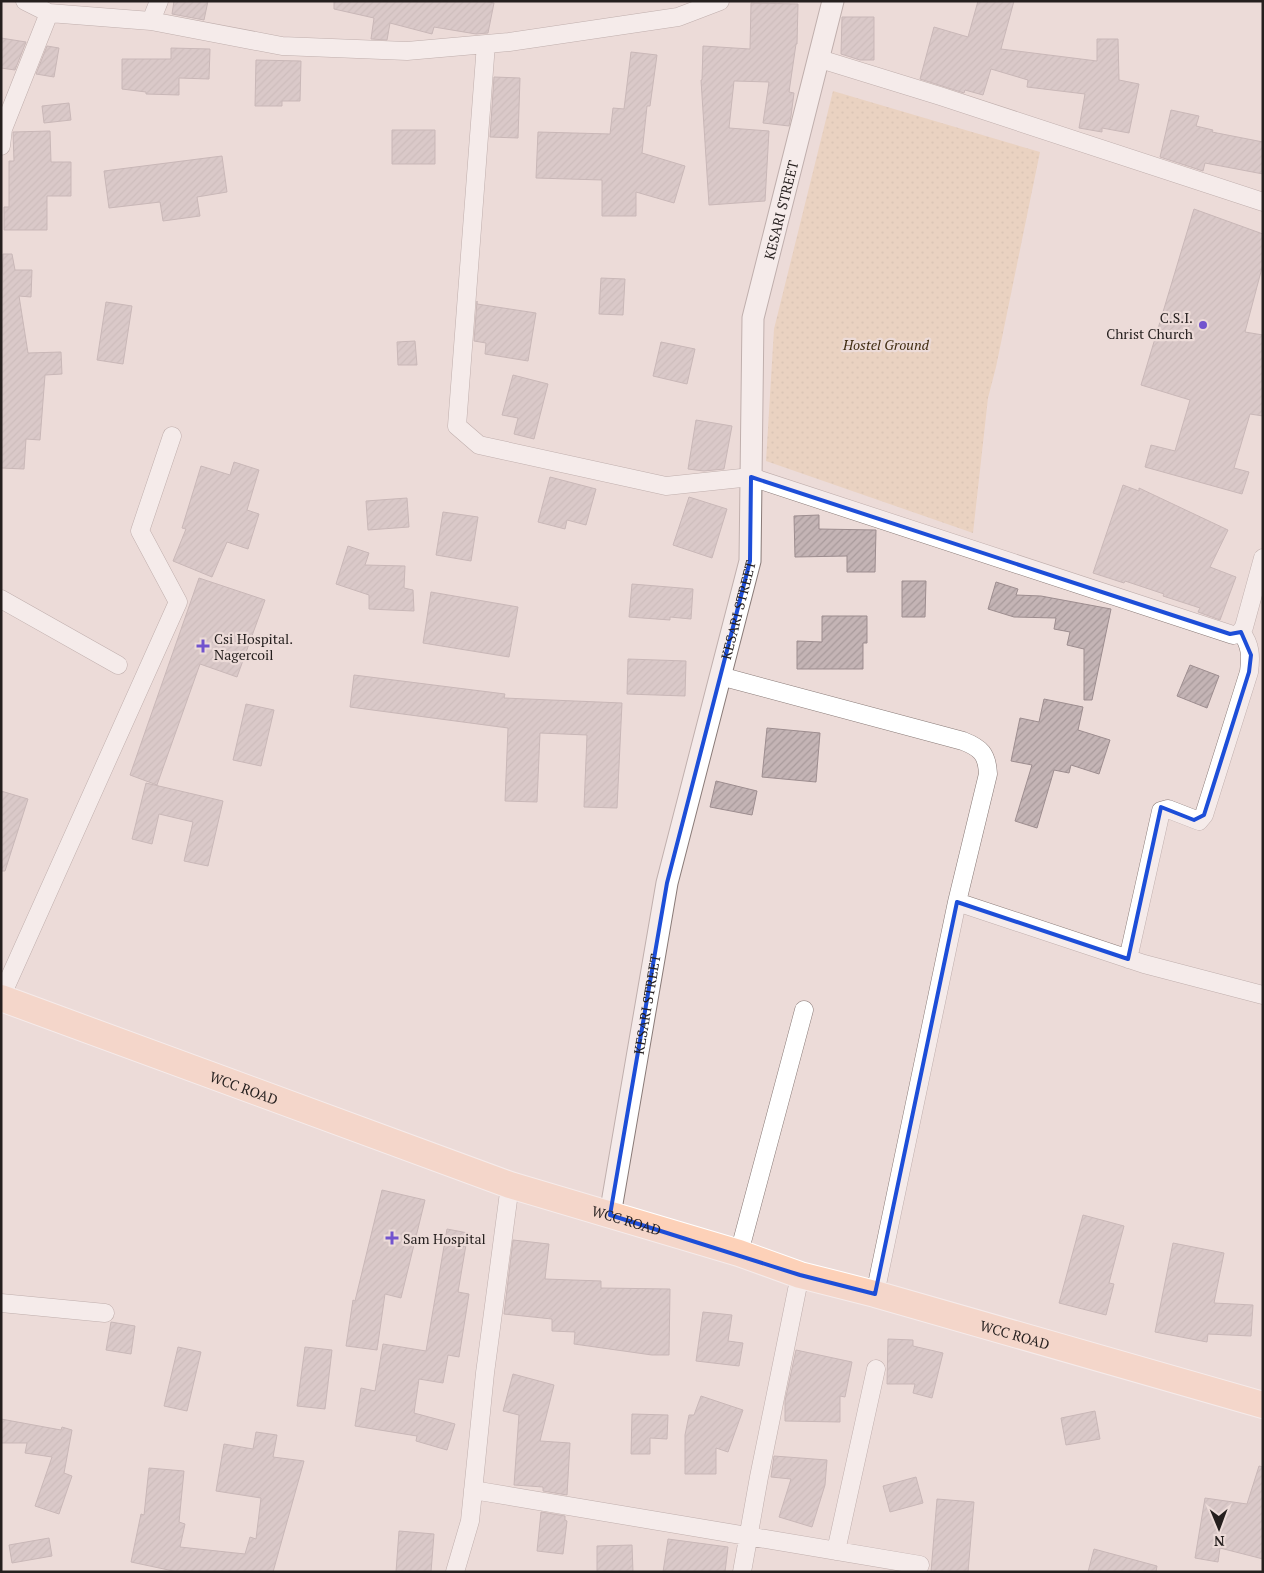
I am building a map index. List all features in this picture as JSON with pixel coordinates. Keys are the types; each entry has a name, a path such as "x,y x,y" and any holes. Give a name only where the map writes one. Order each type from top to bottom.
{"main road":[{"name":"WCC ROAD","path":"1,997 510,1185 739,1253 800,1276 874,1294 1263,1405"}],"street":[{"path":"25,1 50,13 151,21 282,46 407,52 486,44 678,17 720,1"},
{"path":"151,21 159,1"},
{"name":"KESARI STREET","path":"610,1216 667,883 750,561 753,318 834,1"},
{"path":"1,146 3,129 50,13"},
{"path":"486,44 457,426 479,445 666,486 751,477 1230,634 1237,635 1244,628 1263,558"},
{"path":"820,59 950,99 1263,202"},
{"path":"1,997 178,602 140,531 172,436"},
{"path":"1,598 118,664"},
{"path":"1128,959 1161,811 1168,809 1199,821 1204,815 1250,672 1251,654 1246,638 1241,632"},
{"path":"720,676 963,741 982,752 987,760 988,774 957,902 874,1294"},
{"path":"957,902 1128,959 1263,995"},
{"path":"739,1253 804,1010"},
{"path":"455,1572 470,1521 485,1372 510,1185"},
{"path":"742,1572 761,1467 800,1276"},
{"path":"1,1303 105,1313"},
{"path":"836,1551 876,1369"},
{"path":"473,1490 920,1566"}],"highlighted area":[{"path":"751,477 1230,634 1241,632 1251,655 1249,672 1204,815 1194,820 1161,807 1128,959 957,902 875,1294 800,1275 610,1215 667,883 750,561"}],"green space":[{"name":"Hostel Ground","path":"833,91 1040,152 988,398 973,533 766,461 774,329"}],"building":[{"path":"174,1 208,1 204,20 172,14"},
{"path":"334,1 484,1 494,3 488,33 476,34 434,27 432,34 390,23 387,40 371,39 374,18 334,9"},
{"path":"978,1 1014,1 1001,49 1097,61 1097,39 1118,39 1119,80 1139,84 1129,133 1102,128 1102,132 1079,128 1085,94 1027,87 1028,80 991,69 983,95 965,90 964,93 920,79 934,27 968,37"},
{"path":"751,3 798,4 797,44 789,92 794,93 789,126 763,123 769,82 734,81 729,128 769,131 765,201 709,205 701,80 703,46 750,49"},
{"path":"842,17 874,17 874,60 860,60 841,54"},
{"path":"1,38 26,42 15,70 1,68"},
{"path":"47,46 59,48 54,77 36,74"},
{"path":"171,48 210,49 209,79 179,78 179,95 146,94 146,92 122,89 122,59 171,59"},
{"path":"631,52 657,55 650,106 647,106 642,153 685,166 674,203 636,192 636,216 602,216 602,180 536,178 538,132 610,134 613,108 624,109"},
{"path":"256,60 301,61 300,101 282,101 282,106 255,106"},
{"path":"494,77 520,78 518,138 490,137"},
{"path":"69,103 71,120 44,123 42,106"},
{"path":"1171,110 1199,116 1196,126 1213,130 1212,132 1263,142 1263,174 1205,163 1203,171 1160,157"},
{"path":"392,130 435,130 435,164 392,164"},
{"path":"50,131 51,162 71,162 71,196 47,196 47,230 4,230 4,207 9,207 9,161 14,161 13,132"},
{"path":"222,156 227,192 197,197 200,216 163,221 160,202 109,208 104,171"},
{"name":"C.S.I. Christ Church","path":"1194,209 1263,234 1263,264 1245,332 1263,335 1263,416 1250,414 1234,468 1249,472 1242,494 1145,467 1151,445 1175,451 1190,400 1141,385"},
{"path":"3,254 12,254 15,270 32,270 31,297 19,296 28,353 61,352 62,374 45,375 40,440 26,439 24,469 1,468"},
{"path":"601,278 625,279 623,315 599,314"},
{"path":"477,301 477,304 536,313 528,361 485,354 486,343 474,341"},
{"path":"106,302 132,306 123,364 97,360"},
{"path":"415,341 417,365 398,365 397,342"},
{"path":"661,342 695,349 687,384 653,376"},
{"path":"513,375 548,384 534,439 514,434 518,418 502,415"},
{"path":"696,420 732,426 724,469 704,471 688,469"},
{"path":"234,462 259,470 247,510 259,514 248,549 227,542 212,577 173,561 186,529 182,528 201,466 230,475"},
{"path":"550,477 596,489 586,525 567,520 565,529 538,522"},
{"path":"1123,485 1139,491 1139,488 1228,530 1210,567 1236,577 1220,620 1198,612 1200,608 1163,596 1164,594 1093,573"},
{"path":"689,497 727,509 712,558 673,545"},
{"path":"407,498 409,527 368,530 366,501"},
{"path":"443,512 478,517 471,561 436,555"},
{"path":"819,515 819,529 876,530 875,572 847,572 847,556 795,557 794,516"},
{"path":"348,546 369,553 365,565 405,566 404,588 413,590 414,611 369,609 369,595 336,584"},
{"path":"199,578 265,600 237,677 200,664 157,785 130,775"},
{"path":"902,581 926,581 925,617 902,617"},
{"path":"996,582 1018,589 1016,595 1041,596 1111,609 1092,700 1084,700 1084,649 1067,645 1070,632 1054,629 1056,618 1014,617 988,609"},
{"path":"632,584 693,589 691,619 670,617 670,620 629,617"},
{"path":"431,592 518,607 509,657 423,643"},
{"path":"822,616 867,616 867,643 863,643 863,669 797,669 797,641 822,642"},
{"path":"628,659 686,661 685,696 627,694"},
{"path":"1190,665 1219,676 1207,708 1177,696"},
{"path":"354,675 505,694 504,698 622,703 617,808 584,807 587,735 540,733 537,802 505,801 508,728 350,707"},
{"path":"1044,699 1083,707 1078,730 1110,740 1099,774 1071,765 1069,773 1054,770 1037,828 1015,821 1032,765 1011,761 1020,718 1039,722"},
{"path":"246,704 274,710 261,766 233,760"},
{"path":"767,728 820,733 816,782 762,777"},
{"path":"716,781 757,791 752,815 710,807"},
{"path":"146,783 223,801 208,866 184,861 193,822 159,814 152,844 132,839"},
{"path":"1,791 28,799 5,871 1,871"},
{"path":"382,1190 425,1200 401,1298 385,1294 377,1350 346,1346 353,1300 355,1301"},
{"path":"1083,1215 1124,1226 1109,1283 1114,1284 1106,1315 1059,1303"},
{"path":"447,1229 468,1233 458,1292 469,1294 459,1357 448,1355 443,1383 419,1379 414,1413 455,1424 447,1450 416,1441 417,1436 355,1426 361,1388 375,1391 383,1344 426,1351"},
{"path":"513,1240 549,1244 545,1279 601,1281 601,1288 670,1289 669,1355 652,1355 574,1344 575,1332 552,1331 552,1319 504,1314"},
{"path":"1173,1243 1224,1253 1214,1303 1253,1305 1251,1336 1208,1334 1207,1342 1155,1332"},
{"path":"703,1312 732,1315 728,1341 743,1343 739,1366 696,1361"},
{"path":"111,1322 135,1326 131,1354 106,1350"},
{"path":"888,1339 913,1340 913,1346 943,1353 932,1398 913,1393 915,1384 887,1384"},
{"path":"178,1347 201,1352 187,1411 164,1406"},
{"path":"305,1347 332,1350 325,1409 297,1406"},
{"path":"796,1350 852,1362 845,1397 840,1396 840,1422 785,1421 785,1401"},
{"path":"513,1374 554,1385 540,1441 570,1443 567,1495 543,1491 543,1487 514,1485 519,1415 503,1411"},
{"path":"701,1396 743,1410 728,1452 716,1448 716,1474 685,1474 685,1435 689,1415 694,1415"},
{"path":"1095,1411 1100,1439 1066,1445 1061,1418"},
{"path":"632,1414 668,1415 667,1439 650,1438 650,1454 631,1454"},
{"path":"1,1419 61,1430 62,1427 72,1430 64,1473 72,1476 59,1514 35,1506 52,1457 25,1453 27,1443 1,1443"},
{"path":"256,1432 277,1435 273,1457 304,1461 273,1572 178,1572 131,1562 141,1514 144,1515 149,1468 184,1471 179,1522 185,1524 180,1547 245,1554 250,1537 256,1539 261,1498 216,1491 224,1444 253,1449"},
{"path":"774,1456 827,1460 825,1485 812,1527 779,1517 791,1479 771,1477"},
{"path":"1259,1466 1263,1467 1263,1559 1220,1548 1218,1562 1195,1558 1205,1498 1247,1504"},
{"path":"916,1477 923,1503 890,1512 883,1486"},
{"path":"937,1499 974,1502 968,1572 931,1572"},
{"path":"541,1512 565,1516 567,1521 563,1554 537,1551"},
{"path":"399,1531 434,1534 431,1572 396,1572"},
{"path":"49,1538 52,1556 12,1563 9,1545"},
{"path":"668,1539 728,1547 725,1572 663,1572"},
{"path":"632,1545 633,1572 597,1572 597,1546"},
{"path":"1094,1549 1157,1566 1156,1572 1088,1572"}],"place":[{"name":"C.S.I. Christ Church","path":"1203,325"},
{"name":"Csi Hospital. Nagercoil","path":"203,646"},
{"name":"Sam Hospital","path":"392,1238"}]}
